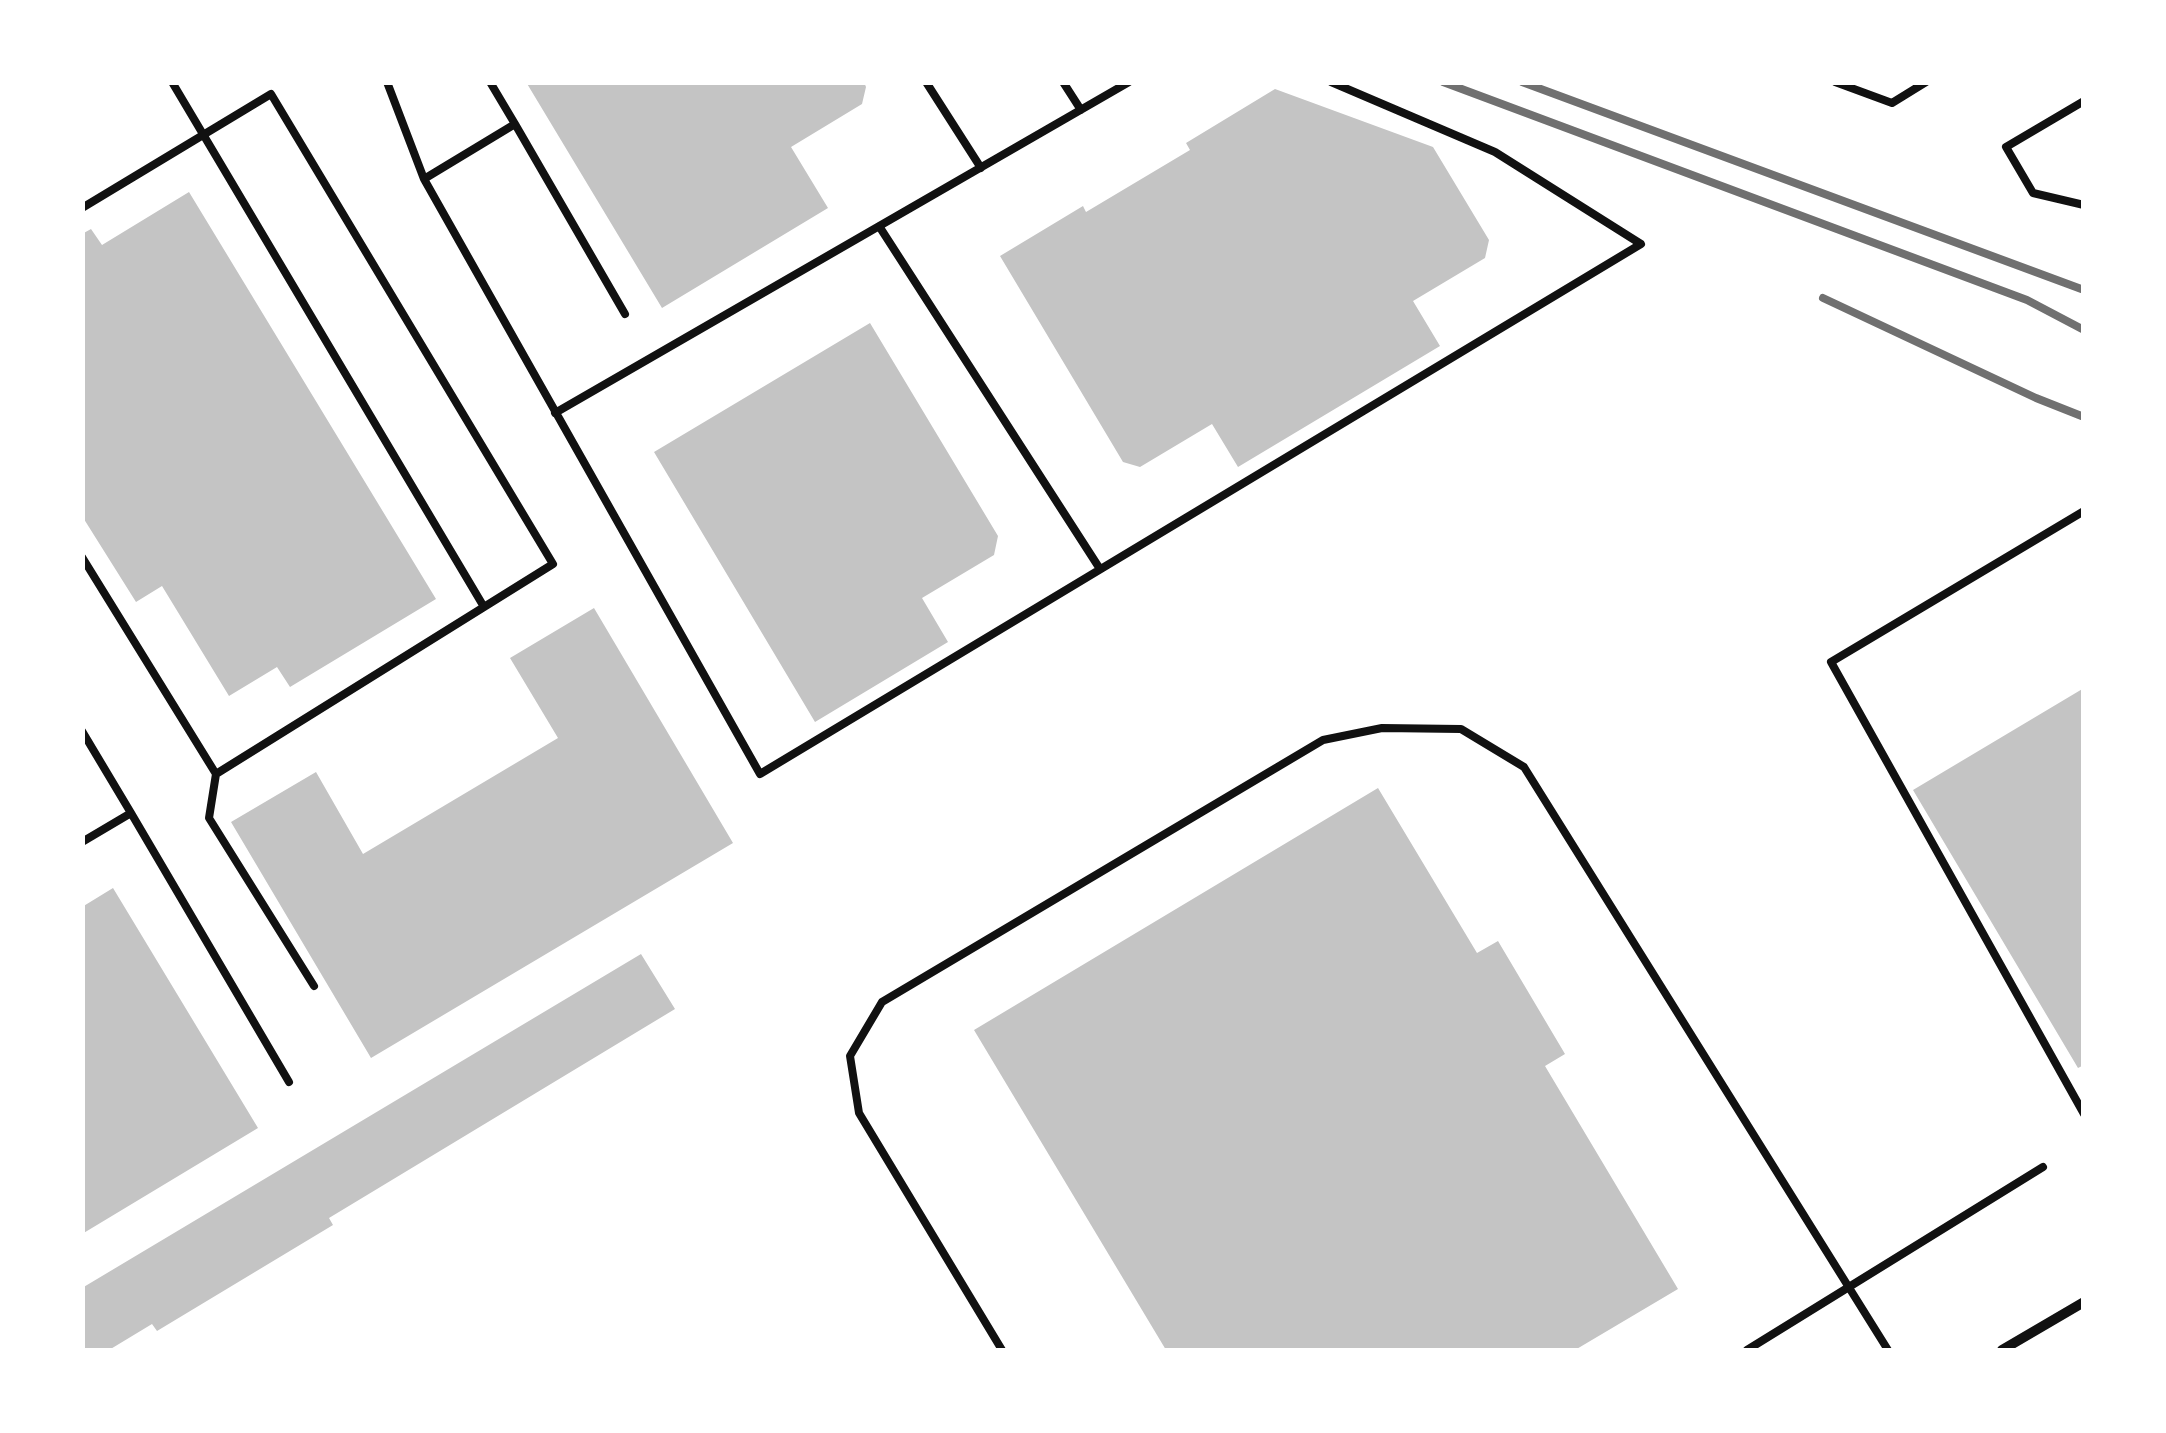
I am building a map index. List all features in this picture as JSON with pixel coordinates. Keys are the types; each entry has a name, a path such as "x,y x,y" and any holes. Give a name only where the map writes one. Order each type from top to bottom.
{"street":[{"path":"2002,1350 2084,1302"}],"lane":[{"path":"172,82 484,607"},
{"path":"216,774 553,564 264,82"},
{"path":"387,82 424,179 760,774 1640,244 1496,152 1331,82"},
{"path":"490,82 625,314"},
{"path":"926,82 981,168"},
{"path":"1063,82 1080,110"},
{"path":"555,413 1128,82"},
{"path":"1836,82 1892,104 1926,82"},
{"path":"82,208 271,94"},
{"path":"2084,101 2006,148 2034,193 2084,204"},
{"path":"424,179 515,124"},
{"path":"880,226 1100,569"},
{"path":"2084,512 1831,662 2084,1114"},
{"path":"82,557 216,774 209,818 314,986"},
{"path":"1002,1350 860,1113 850,1056 882,1002 1323,740 1382,728 1461,729 1524,767 1888,1350"},
{"path":"82,731 288,1082"},
{"path":"82,842 131,813"},
{"path":"1747,1350 2043,1167"}],"building":[{"path":"526,82 864,82 866,87 862,104 791,147 828,208 662,308"},
{"path":"1275,89 1433,147 1489,240 1485,258 1413,301 1440,346 1238,467 1212,424 1140,467 1123,462 1000,256 1083,206 1086,212 1190,150 1186,143"},
{"path":"189,192 436,599 290,687 277,667 229,696 162,586 136,602 82,516 82,234 91,229 102,245"},
{"path":"870,323 998,536 994,555 922,598 948,642 815,722 654,452"},
{"path":"594,608 733,843 371,1058 231,822 316,772 363,854 558,738 510,658"},
{"path":"2084,688 2084,1065 2078,1068 1913,790"},
{"path":"1378,788 1477,953 1498,941 1565,1054 1545,1066 1678,1289 1575,1350 1166,1350 974,1030"},
{"path":"113,888 258,1128 82,1234 82,907"},
{"path":"641,954 675,1009 329,1218 333,1225 157,1331 152,1324 109,1350 85,1350 82,1288"}],"railway":[{"path":"1443,82 2027,300 2084,330"},
{"path":"1522,82 2084,290"},
{"path":"1823,298 2084,417"}]}
